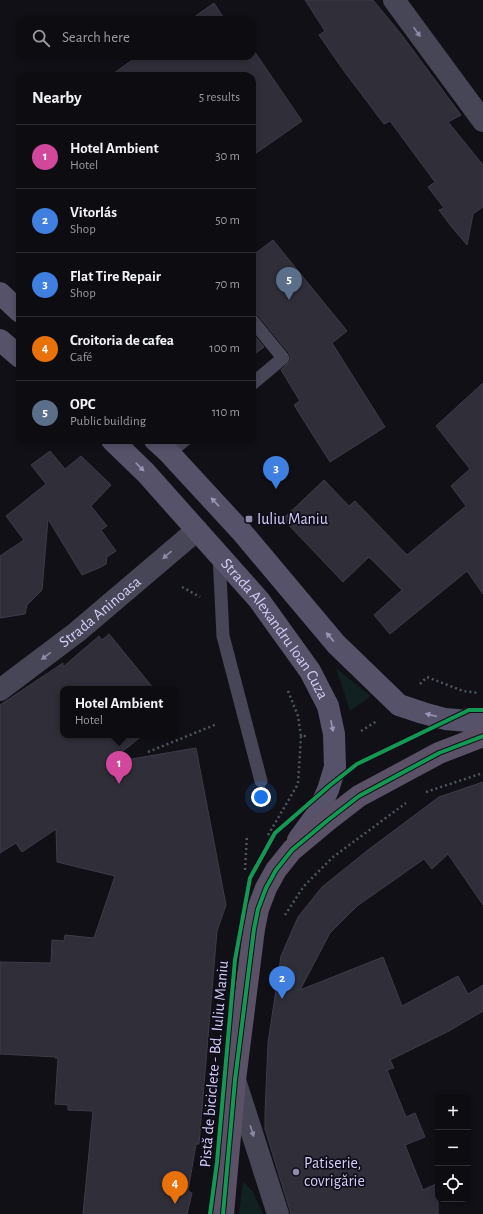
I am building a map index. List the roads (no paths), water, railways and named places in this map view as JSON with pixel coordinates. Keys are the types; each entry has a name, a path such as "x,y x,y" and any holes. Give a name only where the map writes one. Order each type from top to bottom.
{"main road":[{"path":"223,1214 236,1080 254,929 258,909 266,888 276,870 292,850 359,796 439,752 483,736"}],"street":[{"path":"394,0 483,121"},
{"path":"0,293 16,308"},
{"path":"0,340 16,354"},
{"name":"Strada Alexandru Ioan Cuza","path":"116,444 146,473 259,600 310,671 328,706 334,734 335,767 328,790 317,814 292,850"},
{"name":"Strada Alexandru Ioan Cuza","path":"170,444 336,644 399,705 445,719 483,721"},
{"name":"Strada Aninoasa","path":"0,690 77,632 197,530"},
{"path":"236,1080 278,1214"}],"lane":[{"path":"256,325 283,358 256,381"},
{"path":"219,555 222,636 261,781"}],"place":[{"name":"OPC","path":"289,300"},
{"name":"Flat Tire Repair","path":"276,489"},
{"name":"Iuliu Maniu","path":"249,519"},
{"name":"Hotel Ambient","path":"119,784"},
{"name":"Vitorlás","path":"282,999"},
{"name":"Patiserie, covrigărie","path":"296,1172"},
{"name":"Croitoria de cafea","path":"175,1204"}]}
